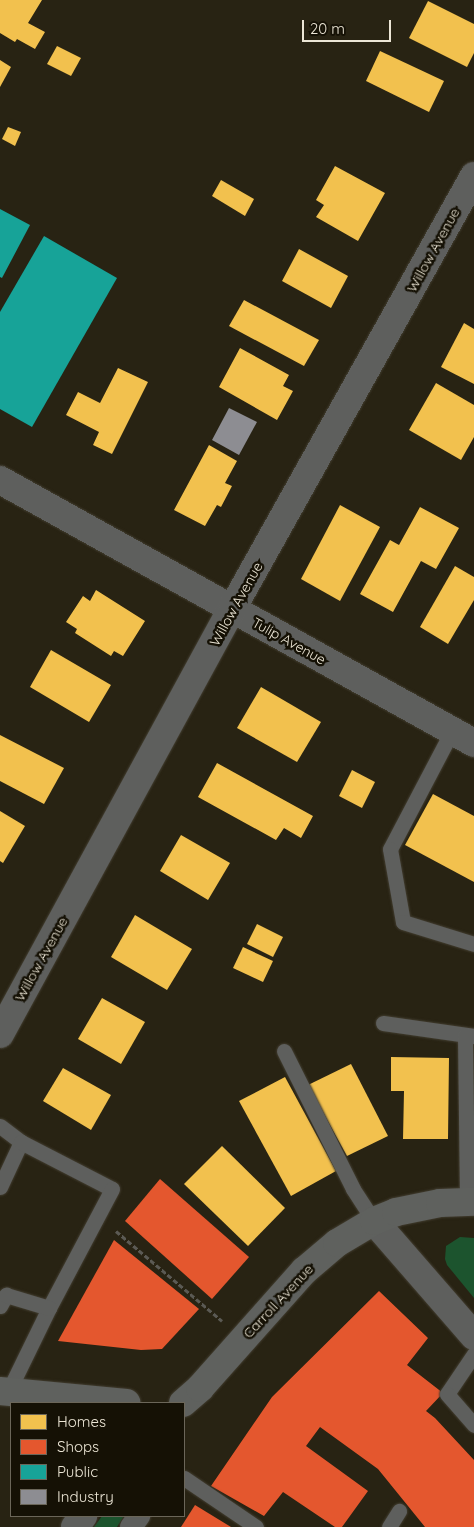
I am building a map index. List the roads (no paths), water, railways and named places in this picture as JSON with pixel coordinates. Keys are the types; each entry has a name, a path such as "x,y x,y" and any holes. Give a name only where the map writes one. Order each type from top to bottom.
{"main road":[{"name":"Carroll Avenue","path":"184,1402 200,1388 304,1270 337,1243 374,1221 418,1206 471,1202"},
{"path":"4,1391 116,1402"}],"street":[{"name":"Willow Avenue","path":"0,1034 232,609 474,176"},
{"name":"Tulip Avenue","path":"0,480 463,737"},
{"path":"374,1221 474,1336"}],"lane":[{"path":"463,737 390,848 403,922 474,944"},
{"path":"383,1023 469,1036 471,1202"},
{"path":"284,1051 353,1189 374,1221"},
{"path":"0,1126 21,1142 112,1189 4,1391"},
{"path":"0,1187 21,1142"},
{"path":"0,1306 6,1295 49,1308"},
{"path":"474,1354 447,1394 474,1425"},
{"path":"185,1479 256,1527"},
{"path":"389,1527 399,1511"}]}
